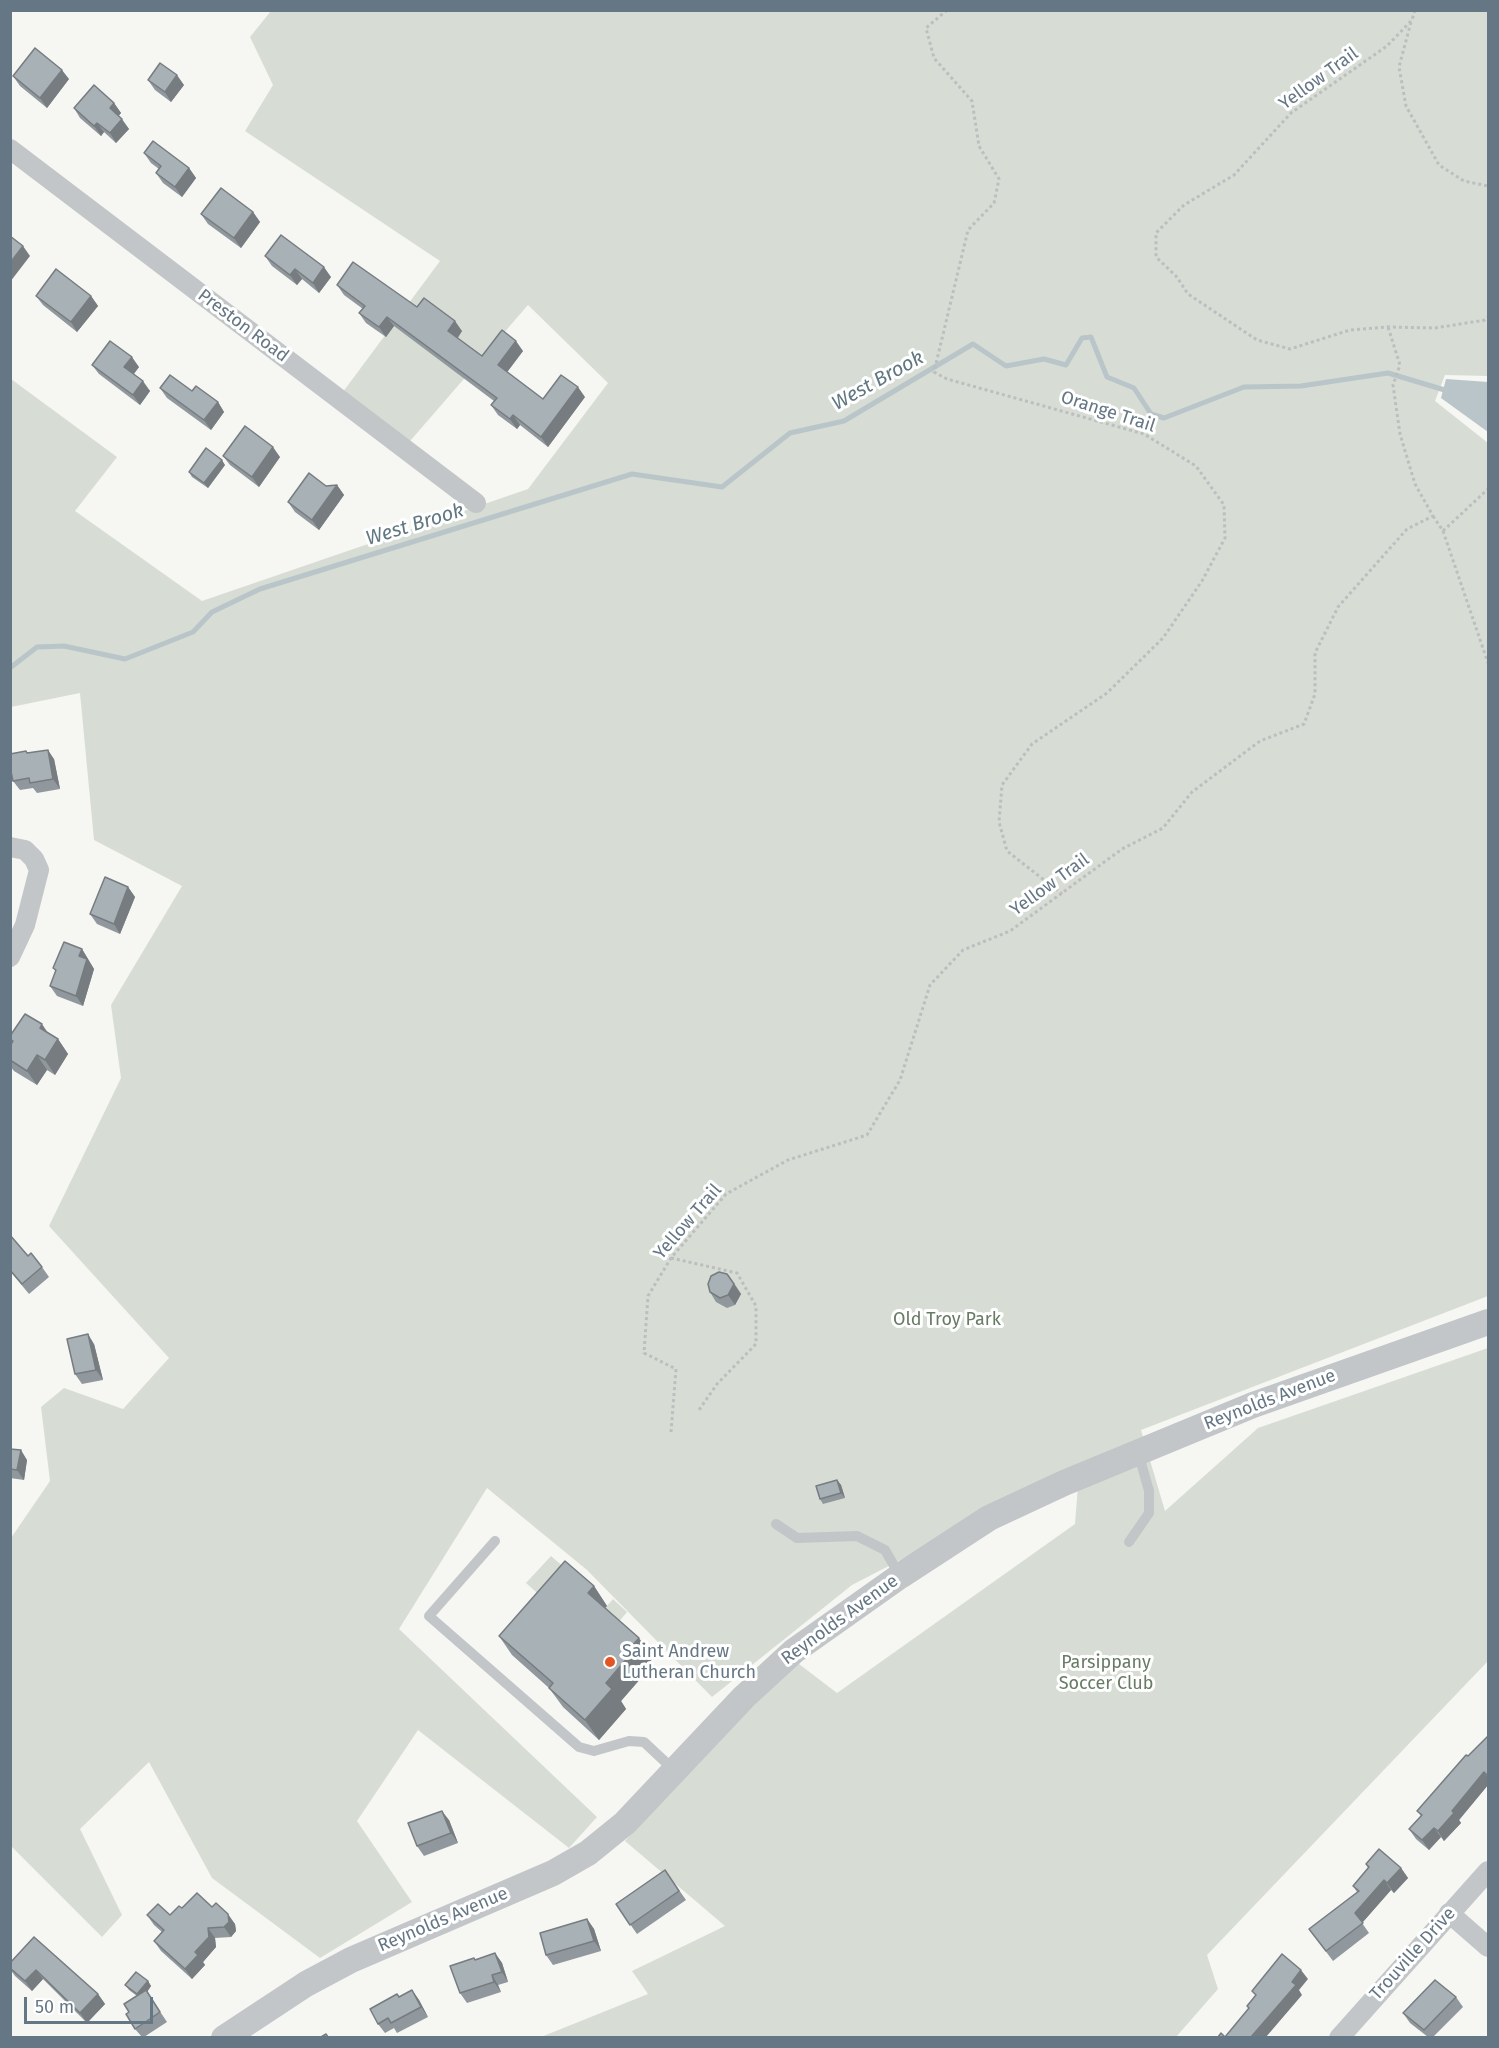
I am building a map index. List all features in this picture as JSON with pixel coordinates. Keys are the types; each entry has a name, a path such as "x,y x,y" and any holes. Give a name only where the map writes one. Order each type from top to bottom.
{"street":[{"name":"Preston Road","path":"10,149 476,503"},
{"path":"10,957 24,925 39,870 34,859 18,849"},
{"name":"Reynolds Avenue","path":"224,2037 306,1984 351,1960 571,1864 625,1823 744,1696 794,1651 900,1576 989,1518 1138,1452 1253,1405 1488,1322"},
{"name":"Trouville Drive","path":"1339,2037 1488,1871"},
{"path":"1449,1913 1488,1947"}],"lane":[{"path":"1129,1542 1149,1514 1149,1491 1138,1452"},
{"path":"776,1524 797,1538 856,1536 885,1550 900,1576"},
{"path":"495,1541 429,1616 579,1747 594,1751 629,1741 644,1742 676,1771"}],"path":[{"name":"Orange Trail","path":"947,10 926,28 934,58 972,100 979,146 999,179 994,203 968,230 934,372 947,379 1144,434 1196,466 1224,505 1225,538 1202,581 1163,638 1107,693 1032,744 1002,785 999,822 1007,851 1062,894"},
{"name":"Yellow Trail","path":"1415,10 1412,20 1387,46 1292,113 1234,175 1184,205 1156,233 1156,257 1176,276 1188,294 1257,340 1290,349 1350,330 1388,327 1435,328 1485,321 1488,317"},
{"path":"1412,20 1399,67 1406,106 1439,165 1464,181 1488,186"},
{"path":"1388,327 1400,365 1394,385 1400,434 1415,484 1443,531 1488,663"},
{"path":"1443,531 1488,489"},
{"name":"Yellow Trail","path":"671,1432 676,1369 644,1353 648,1296 671,1258 726,1194 788,1160 867,1135 900,1080 930,985 963,950 1010,931 1122,849 1163,828 1192,792 1260,741 1304,724 1315,694 1315,652 1338,607 1407,529 1433,516"},
{"path":"671,1258 737,1273 756,1306 756,1344 717,1384 699,1410"}],"green space":[{"path":"271,11 1488,11 1488,376 1445,375 1435,401 1488,443 1488,1296 1141,1430 1165,1511 1258,1428 1488,1348 1488,1661 1207,1955 1218,1989 1176,2037 541,2037 648,1994 632,1971 725,1926 625,1841 721,1732 795,1661 837,1693 1075,1524 1079,1473 1097,1458 852,1585 712,1697 587,1570 487,1488 399,1629 597,1817 569,1848 418,1730 357,1821 412,1902 320,1958 212,1878 149,1762 80,1829 122,1915 102,1937 11,1846 11,1538 50,1481 41,1407 64,1388 123,1409 169,1358 49,1226 121,1078 111,1005 182,886 94,840 80,693 11,707 11,379 117,457 75,511 202,601 528,489 608,383 528,305 404,448 337,400 440,261 245,131 273,85 250,37"},
{"path":"551,1556 579,1580 554,1608 526,1583"},
{"path":"613,1599 627,1612 607,1636 592,1623"}],"shaded area":[{"path":"1446,379 1488,382 1488,432 1441,398"}],"building":[{"path":"35,48 62,70 40,98 13,76"},
{"path":"160,63 177,75 165,92 148,80"},
{"path":"94,85 114,103 110,108 122,119 110,133 97,123 94,126 74,108"},
{"path":"153,141 189,168 175,187 156,173 161,166 144,153"},
{"path":"221,188 253,212 234,238 201,214"},
{"path":"281,235 324,267 313,283 295,269 290,275 265,256"},
{"path":"10,236 23,246 10,263"},
{"path":"353,262 417,307 424,298 455,321 448,331 482,356 502,330 516,341 498,365 543,399 561,375 578,387 541,437 513,415 510,419 491,405 497,398 387,317 379,327 359,313 365,306 337,285"},
{"path":"56,269 91,296 71,322 36,296"},
{"path":"110,341 132,357 124,367 143,381 133,395 92,365"},
{"path":"170,375 192,391 196,386 218,402 204,420 160,388"},
{"path":"245,426 273,447 252,477 223,456"},
{"path":"206,448 222,460 204,483 189,472"},
{"path":"309,473 326,486 337,485 312,520 288,502"},
{"path":"48,750 53,779 30,783 29,778 13,781 10,754"},
{"path":"105,877 128,887 114,924 90,914"},
{"path":"64,942 82,949 79,956 87,959 76,996 50,986 56,970 53,968"},
{"path":"25,1014 42,1024 40,1028 58,1039 45,1060 37,1055 27,1071 10,1060 10,1046 13,1041 10,1036"},
{"path":"10,1235 28,1256 31,1253 42,1267 22,1284 10,1270"},
{"path":"719,1272 727,1274 734,1284 728,1295 720,1298 710,1292 708,1284 711,1276"},
{"path":"88,1334 96,1370 75,1374 67,1339"},
{"path":"10,1449 21,1450 17,1470 10,1469"},
{"path":"837,1480 841,1493 820,1499 816,1486"},
{"name":"Saint Andrew Lutheran Church","path":"565,1561 594,1586 588,1593 639,1638 631,1647 634,1650 606,1683 612,1689 585,1720 549,1688 553,1683 499,1636"},
{"path":"1488,1736 1488,1774 1484,1772 1438,1831 1434,1828 1422,1840 1409,1829 1422,1815 1417,1811 1466,1755 1468,1756"},
{"path":"442,1811 451,1833 417,1846 408,1823"},
{"path":"1379,1849 1401,1868 1387,1883 1384,1880 1355,1913 1363,1923 1326,1951 1309,1929 1359,1891 1353,1886 1369,1867 1366,1864"},
{"path":"665,1870 679,1891 630,1925 616,1904"},
{"path":"197,1893 212,1907 216,1903 228,1914 229,1922 224,1927 208,1928 209,1937 195,1952 198,1955 185,1969 154,1941 164,1930 147,1915 158,1904 170,1915 179,1906 182,1908"},
{"path":"587,1919 594,1941 546,1955 540,1933"},
{"path":"34,1937 98,1994 80,2013 36,1970 25,1981 10,1968 10,1963"},
{"path":"495,1953 502,1972 492,1975 494,1982 460,1993 450,1966"},
{"path":"1282,1954 1301,1970 1292,1982 1296,1985 1251,2037 1225,2037 1249,2008 1247,2006 1256,1995 1252,1991"},
{"path":"136,1972 148,1981 137,1994 125,1985"},
{"path":"1435,1980 1456,1997 1424,2030 1403,2013"},
{"path":"146,1990 160,2012 135,2029 126,2014 129,2012 124,2004"},
{"path":"412,1990 421,2007 391,2023 388,2018 378,2024 370,2009 397,1994 399,1997"}],"waterway":[{"name":"West Brook","path":"10,668 37,647 64,646 125,659 193,632 212,612 260,589 632,474 722,487 790,433 844,421 973,344 1006,366 1044,359 1066,365 1082,338 1091,337 1107,377 1134,388 1151,414 1164,418 1244,387 1301,386 1388,373 1448,391"}],"place":[{"name":"Saint Andrew Lutheran Church","path":"610,1662"}],"park label":[{"name":"Old Troy Park","path":"947,1320"},
{"name":"Parsippany Soccer Club","path":"1106,1673"}]}
